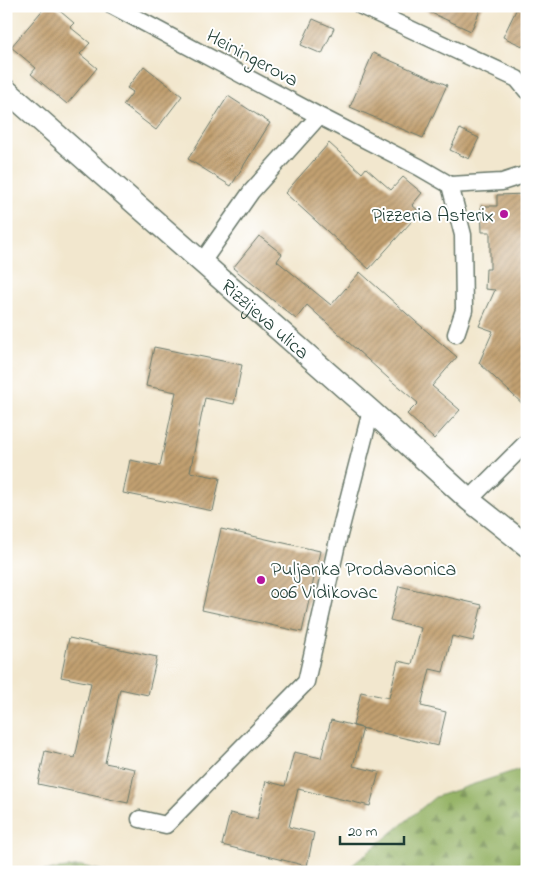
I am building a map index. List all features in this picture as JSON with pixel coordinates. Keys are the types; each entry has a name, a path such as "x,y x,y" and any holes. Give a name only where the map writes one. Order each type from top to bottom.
{"street":[{"name":"Heiningerova","path":"113,6 450,185"},
{"path":"361,6 517,80 527,91"},
{"name":"Rizzijeva ulica","path":"6,90 371,411 469,500 527,546"},
{"path":"202,262 251,192 319,116"},
{"path":"456,334 464,310 463,235 450,185 502,182 527,174"},
{"path":"140,819 166,825 306,682 339,535 371,411"},
{"path":"469,500 527,442"}],"green space":[{"path":"520,769 527,813 527,859 503,872 344,872 435,797"},
{"path":"82,866 107,872 36,872"}],"building":[{"path":"46,6 54,6 74,23 70,27 90,43 80,54 97,68 67,104 31,74 36,68 11,47"},
{"path":"416,6 482,6 471,31"},
{"path":"518,6 527,6 527,48 503,37"},
{"path":"313,19 334,28 322,54 301,45"},
{"path":"373,53 447,85 423,138 350,107"},
{"path":"144,66 182,96 156,130 123,105 133,92 127,88"},
{"path":"228,96 270,123 231,186 188,159"},
{"path":"460,129 479,138 469,159 450,150"},
{"path":"329,143 362,173 366,168 391,190 403,177 422,193 412,205 420,212 369,269 285,193"},
{"path":"527,194 527,408 479,363 493,331 479,326 495,290 485,289 486,269 490,269 490,232 482,232 481,206 497,206 497,195"},
{"path":"259,236 282,254 277,261 331,305 360,272 457,357 432,386 460,410 434,439 407,414 418,403 307,305 296,319 233,268"},
{"path":"154,347 242,365 234,404 205,398 190,472 220,478 213,511 123,493 130,460 160,466 176,392 146,386"},
{"name":"Puljanka Prodavaonica 006 Vidikovac","path":"221,529 320,551 302,632 202,610"},
{"path":"399,586 482,605 473,641 452,636 443,672 430,669 421,706 446,712 438,746 353,726 361,692 389,698 398,661 412,664 421,628 390,620"},
{"path":"69,638 157,657 148,695 120,689 105,763 135,769 128,803 38,784 45,751 75,758 91,683 61,677"},
{"path":"331,720 363,728 353,766 379,772 370,806 298,789 289,827 314,833 307,866 222,845 230,813 257,819 266,781 285,786 294,752 321,758"}],"place":[{"name":"Pizzeria Asterix","path":"504,214"},
{"name":"Puljanka Prodavaonica 006 Vidikovac","path":"261,580"}]}
